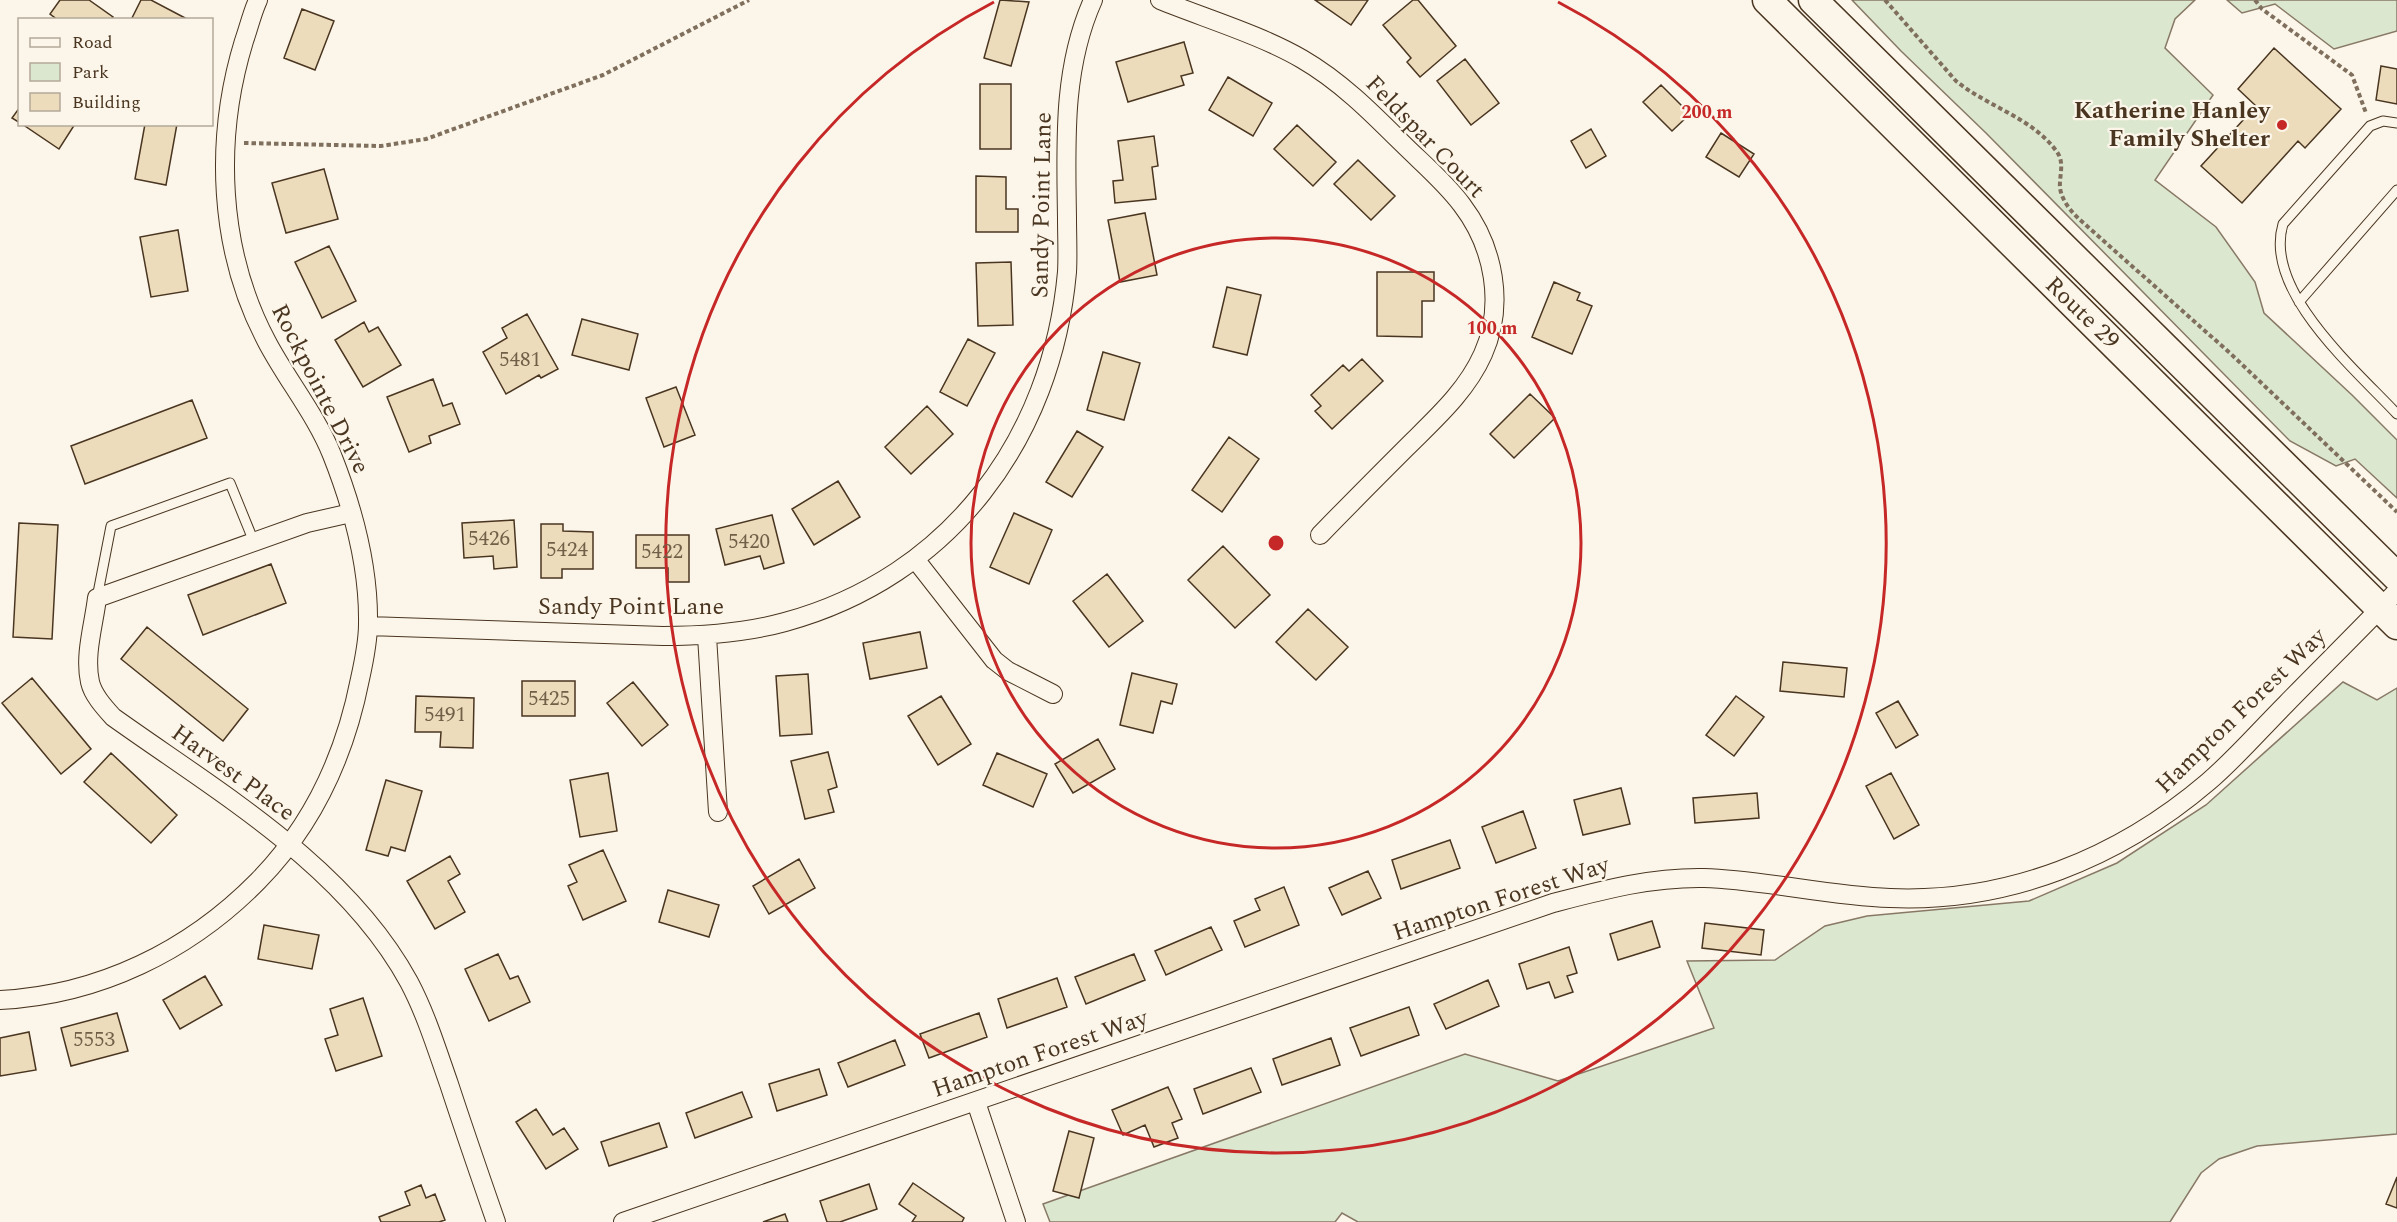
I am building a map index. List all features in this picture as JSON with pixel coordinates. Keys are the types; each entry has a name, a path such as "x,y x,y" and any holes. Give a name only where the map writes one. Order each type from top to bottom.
{"main road":[{"name":"Route 29","path":"1767,0 2391,608"},
{"name":"Route 29","path":"1813,0 2397,577"}],"street":[{"name":"Sandy Point Lane","path":"368,626 707,636 754,629 818,612 868,589 915,559 962,516 985,491 1019,438 1040,395 1055,349 1063,313 1067,269 1066,142 1069,89 1083,24 1093,0"},
{"name":"Feldspar Court","path":"1160,0 1276,47 1327,74 1360,102 1451,191 1472,218 1489,258 1494,291 1493,313 1488,338 1476,369 1451,403 1320,535"},
{"name":"Rockpointe Drive","path":"0,1000 55,993 98,983 132,970 168,952 205,928 246,892 291,844 317,802 345,739 355,708 368,626 367,589 351,513 331,453 267,343 242,281 232,242 226,199 225,141 236,73 253,2"},
{"path":"97,598 307,523 351,513"},
{"path":"915,559 994,660 1008,671 1053,694"},
{"name":"Harvest Place","path":"97,598 88,662 90,683 100,702 113,717 291,844 366,919 388,948 409,983 430,1030 496,1222"},
{"name":"Hampton Forest Way","path":"623,1222 1552,903 1616,886 1659,880 1702,878 1808,888 1849,895 1927,898 1967,895 2051,875 2108,851 2161,819 2201,788 2391,608"},
{"path":"707,636 718,812"},
{"path":"976,1102 1016,1222"}],"lane":[{"path":"2397,123 2383,121 2370,126 2283,224 2279,238 2280,257 2292,291 2313,324 2397,414"},
{"path":"2299,302 2397,190"},
{"path":"97,598 111,526 230,483 254,542"}],"path":[{"path":"225,141 381,146 426,139 603,75 749,0"},
{"path":"1885,0 1956,81 1970,92 2027,123 2056,151 2062,166 2060,189 2064,200 2079,219 2231,354 2397,512"},
{"path":"2255,0 2262,9 2352,75 2370,126"}],"green space":[{"path":"1852,0 2195,0 2175,19 2165,48 2213,95 2155,180 2216,227 2255,282 2264,313 2397,440 2397,498 2355,459 2336,466 2290,441"},
{"path":"2227,0 2397,0 2397,31 2334,49 2275,4 2242,13"},
{"path":"2343,682 2377,700 2397,688 2397,1134 2257,1146 2219,1159 2201,1173 2170,1222 1358,1222 1342,1213 1335,1222 1050,1222 1043,1204 1465,1054 1558,1081 1714,1028 1687,961 1775,960 1825,926 1867,916 2029,901 2117,863 2206,805"}],"building":[{"path":"60,0 89,0 113,17 55,18 50,14"},
{"path":"141,0 151,0 185,18 132,18"},
{"path":"1000,0 1029,2 1011,66 984,58"},
{"path":"1315,0 1368,0 1351,25"},
{"path":"1413,0 1418,0 1456,46 1420,77 1407,62 1411,58 1383,25"},
{"path":"302,9 334,21 315,70 284,58"},
{"path":"1184,42 1193,73 1181,76 1184,85 1128,102 1116,62"},
{"name":"Katherine Hanley Family Shelter","path":"2274,48 2341,109 2305,148 2298,141 2242,203 2201,166 2256,106 2238,89"},
{"path":"1465,59 1499,103 1471,125 1437,81"},
{"path":"2381,66 2397,69 2397,104 2376,100"},
{"path":"1228,77 1272,103 1253,136 1209,110"},
{"path":"980,84 1011,84 1011,149 980,149"},
{"path":"1661,85 1690,114 1672,131 1643,102"},
{"path":"18,110 18,122 12,118"},
{"path":"1297,125 1336,162 1313,186 1274,149"},
{"path":"25,126 74,126 59,149"},
{"path":"145,126 177,126 166,185 135,179"},
{"path":"1591,129 1606,156 1586,168 1571,141"},
{"path":"1721,133 1754,154 1739,177 1706,157"},
{"path":"1154,136 1158,166 1152,167 1156,199 1115,203 1113,181 1123,180 1118,141"},
{"path":"1358,160 1395,196 1371,220 1334,184"},
{"path":"324,169 338,219 286,233 272,183"},
{"path":"976,176 1006,177 1006,209 1018,209 1018,232 976,232"},
{"path":"1145,213 1157,275 1120,282 1108,220"},
{"path":"178,230 188,291 151,297 140,237"},
{"path":"329,246 356,301 322,318 295,262"},
{"path":"1011,262 1013,325 978,326 976,263"},
{"path":"1377,272 1434,272 1434,301 1422,301 1422,337 1377,336"},
{"path":"1554,282 1580,293 1577,300 1592,306 1572,354 1532,337"},
{"path":"1227,287 1261,295 1247,355 1213,347"},
{"path":"527,314 558,369 541,378 539,375 506,394 483,352 507,338 502,328"},
{"path":"582,319 638,334 629,370 572,355"},
{"path":"364,322 369,332 378,327 401,365 363,387 335,340"},
{"path":"968,339 995,353 967,406 940,392"},
{"path":"1103,352 1140,363 1124,420 1087,410"},
{"path":"1362,359 1383,381 1332,429 1315,411 1321,406 1311,395 1343,365 1349,371"},
{"path":"433,379 443,406 452,403 460,424 429,436 431,443 409,452 387,397"},
{"path":"676,387 695,435 664,447 646,398"},
{"path":"1530,394 1555,418 1514,458 1490,434"},
{"path":"192,400 207,438 85,484 71,446"},
{"path":"927,406 953,434 911,474 885,447"},
{"path":"1077,431 1103,447 1072,497 1046,482"},
{"path":"1229,437 1259,459 1222,512 1192,490"},
{"path":"838,481 860,517 814,545 792,509"},
{"path":"1014,513 1052,530 1029,584 990,567"},
{"path":"772,515 784,563 764,569 760,556 725,565 716,529"},
{"path":"514,520 517,567 494,569 493,556 464,558 462,523"},
{"path":"19,523 58,525 52,639 13,637"},
{"path":"541,524 563,524 563,531 593,532 593,569 562,569 562,578 541,578"},
{"path":"636,535 689,535 689,582 668,582 668,568 636,568"},
{"path":"1223,546 1270,595 1235,628 1188,580"},
{"path":"271,564 286,603 203,635 188,595"},
{"path":"1107,574 1143,621 1109,647 1073,601"},
{"path":"1308,609 1348,647 1316,680 1276,642"},
{"path":"147,627 248,709 223,741 121,659"},
{"path":"920,632 927,668 870,679 863,643"},
{"path":"1783,662 1847,668 1844,697 1780,691"},
{"path":"1132,673 1177,684 1172,704 1161,701 1153,733 1120,725"},
{"path":"808,674 812,734 780,736 776,676"},
{"path":"32,678 91,749 61,774 2,703"},
{"path":"522,681 575,681 575,716 522,716"},
{"path":"633,682 668,725 642,746 607,703"},
{"path":"416,696 474,698 473,748 440,747 441,732 415,732"},
{"path":"941,696 971,744 938,765 908,716"},
{"path":"1736,696 1764,717 1734,756 1706,735"},
{"path":"1898,701 1918,735 1896,748 1876,713"},
{"path":"1098,739 1115,769 1073,793 1055,764"},
{"path":"828,752 837,787 828,790 834,812 805,819 791,761"},
{"path":"111,753 177,815 151,843 84,782"},
{"path":"997,753 1047,774 1033,807 983,785"},
{"path":"608,773 617,831 580,837 570,780"},
{"path":"1891,773 1919,825 1894,839 1866,786"},
{"path":"386,780 422,791 405,851 391,847 388,856 366,850"},
{"path":"1621,788 1630,824 1583,835 1574,800"},
{"path":"1757,793 1759,818 1695,823 1693,798"},
{"path":"1523,811 1536,848 1496,863 1482,827"},
{"path":"1450,840 1460,868 1401,889 1392,860"},
{"path":"603,850 626,901 583,920 568,886 577,882 569,865"},
{"path":"450,856 460,874 448,881 465,912 435,929 407,881"},
{"path":"799,859 815,888 769,914 753,886"},
{"path":"1368,871 1381,898 1342,915 1329,888"},
{"path":"1284,887 1299,925 1245,947 1234,921 1260,910 1255,899"},
{"path":"668,890 719,905 709,937 659,922"},
{"path":"1652,921 1660,947 1618,960 1610,934"},
{"path":"1705,923 1764,930 1761,955 1702,948"},
{"path":"264,925 319,935 312,969 258,959"},
{"path":"1211,927 1222,950 1166,975 1155,951"},
{"path":"1569,947 1577,973 1567,976 1573,992 1555,998 1549,982 1527,989 1519,964"},
{"path":"498,954 510,979 518,976 530,1002 489,1021 465,969"},
{"path":"1134,954 1145,980 1086,1004 1075,977"},
{"path":"205,976 222,1005 180,1029 163,1000"},
{"path":"1057,978 1067,1007 1007,1028 998,999"},
{"path":"1488,980 1499,1006 1446,1029 1434,1004"},
{"path":"363,998 382,1056 336,1071 325,1039 338,1035 330,1009"},
{"path":"1409,1007 1419,1035 1361,1056 1350,1028"},
{"path":"117,1013 128,1051 71,1066 61,1028"},
{"path":"979,1013 987,1037 929,1058 920,1034"},
{"path":"29,1032 36,1070 0,1076 0,1038"},
{"path":"1331,1038 1340,1065 1282,1085 1273,1059"},
{"path":"895,1040 905,1065 848,1087 838,1063"},
{"path":"1251,1068 1261,1092 1203,1114 1194,1089"},
{"path":"819,1069 827,1095 777,1111 769,1084"},
{"path":"1168,1087 1182,1119 1172,1123 1178,1138 1154,1147 1145,1125 1123,1135 1112,1110"},
{"path":"742,1092 752,1117 695,1138 686,1113"},
{"path":"536,1109 553,1135 564,1128 578,1149 546,1169 516,1122"},
{"path":"659,1123 667,1147 609,1166 601,1142"},
{"path":"1069,1131 1094,1138 1079,1198 1053,1191"},
{"path":"2397,1177 2397,1208 2386,1204"},
{"path":"913,1183 964,1218 962,1222 912,1222 916,1216 899,1204"},
{"path":"869,1184 877,1209 840,1222 827,1222 820,1201"},
{"path":"421,1185 426,1198 435,1194 445,1220 439,1222 381,1222 379,1217 410,1205 405,1192"},
{"path":"785,1214 788,1222 763,1222"}],"place":[{"name":"Katherine Hanley Family Shelter","path":"2282,125"}]}
